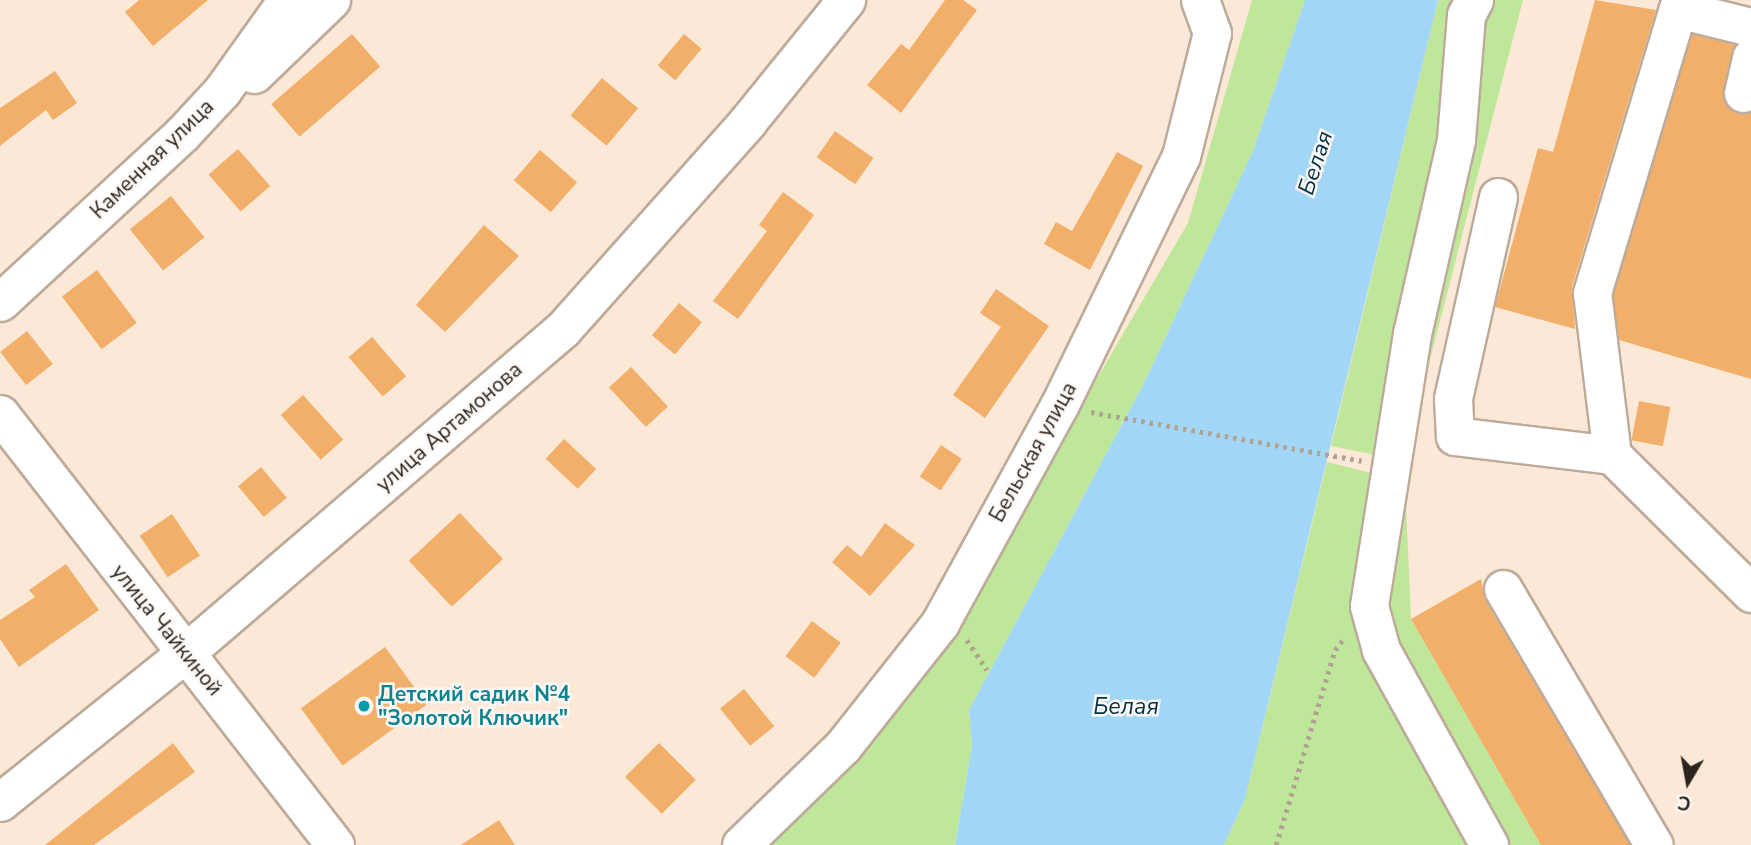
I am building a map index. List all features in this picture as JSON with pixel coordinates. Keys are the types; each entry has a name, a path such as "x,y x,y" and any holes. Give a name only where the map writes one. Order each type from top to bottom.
{"street":[{"name":"Каменная улица","path":"0,302 222,91 288,0"},
{"path":"222,91 259,71 331,0"},
{"name":"улица Артамонова","path":"0,802 186,653 563,329 748,121 846,0"},
{"name":"Бельская улица","path":"741,845 843,746 940,623 1059,406 1181,156 1212,33 1200,0"},
{"path":"1474,0 1466,15 1456,140 1412,334 1369,606 1381,650 1489,845"},
{"path":"1612,455 1592,293 1678,9 1751,27"},
{"path":"1743,93 1751,57"},
{"path":"1498,197 1452,399 1455,436 1612,455 1751,593"},
{"name":"улица Чайкиной","path":"0,414 335,845"},
{"path":"1503,589 1654,845"}],"path":[{"path":"1059,406 1390,466"},
{"path":"1276,845 1335,650 1369,606"}],"green space":[{"path":"1252,0 1305,0 1253,151 1143,385 969,710 972,746 955,845 758,845 962,609 1188,223"},
{"path":"1438,0 1523,0 1404,460 1411,619 1541,845 1224,845 1245,799 1327,462 1371,473 1402,460 1331,446"}],"water":[{"name":"Белая","path":"1305,0 1438,0 1245,799 1224,845 955,845 972,746 969,710 1143,385 1253,151"}],"building":[{"path":"139,0 208,0 153,46 125,12"},
{"path":"945,0 963,0 977,10 901,113 867,85 901,44 909,50"},
{"path":"1595,0 1656,10 1572,287 1575,329 1495,307 1538,148 1553,152"},
{"path":"352,34 380,66 299,137 271,104"},
{"path":"684,34 702,49 675,80 658,65"},
{"path":"1692,34 1735,45 1723,99 1738,113 1751,112 1751,379 1619,340 1613,295"},
{"path":"55,71 77,103 53,120 46,110 0,146 0,108"},
{"path":"602,78 638,108 607,146 571,116"},
{"path":"835,131 874,158 855,184 817,157"},
{"path":"238,149 270,186 241,212 209,175"},
{"path":"540,150 577,182 551,212 514,180"},
{"path":"1117,152 1143,166 1090,270 1044,244 1056,222 1072,231"},
{"path":"783,192 814,215 738,319 713,301 767,231 759,225"},
{"path":"171,196 204,237 163,271 130,229"},
{"path":"484,225 519,256 445,332 416,305"},
{"path":"97,270 137,323 102,349 62,296"},
{"path":"996,289 1049,326 985,418 953,395 1001,327 980,313"},
{"path":"679,303 702,322 675,354 652,335"},
{"path":"27,331 53,364 26,385 0,352"},
{"path":"372,337 406,376 383,397 349,357"},
{"path":"631,367 668,406 646,427 609,387"},
{"path":"303,395 343,440 321,460 281,415"},
{"path":"1639,401 1670,407 1663,446 1631,440"},
{"path":"564,439 596,469 578,489 546,459"},
{"path":"941,445 962,459 940,490 920,477"},
{"path":"261,467 287,498 264,517 238,486"},
{"path":"460,513 503,559 452,607 409,561"},
{"path":"172,514 200,555 168,577 140,536"},
{"path":"885,523 915,545 870,596 832,562 847,545 861,557"},
{"path":"66,564 99,610 19,667 0,639 0,620 35,597 29,590"},
{"path":"1481,579 1485,600 1630,845 1541,845 1411,619"},
{"path":"812,621 841,643 814,678 786,656"},
{"name":"Детский садик №4 \"Золотой Ключик\"","path":"385,647 427,704 343,766 301,708"},
{"path":"744,689 774,726 750,746 720,709"},
{"path":"173,743 195,772 94,845 45,845"},
{"path":"659,743 696,780 662,814 625,777"},
{"path":"499,820 515,845 461,845"}],"place":[{"name":"Детский садик №4 \"Золотой Ключик\"","path":"364,706"}]}
